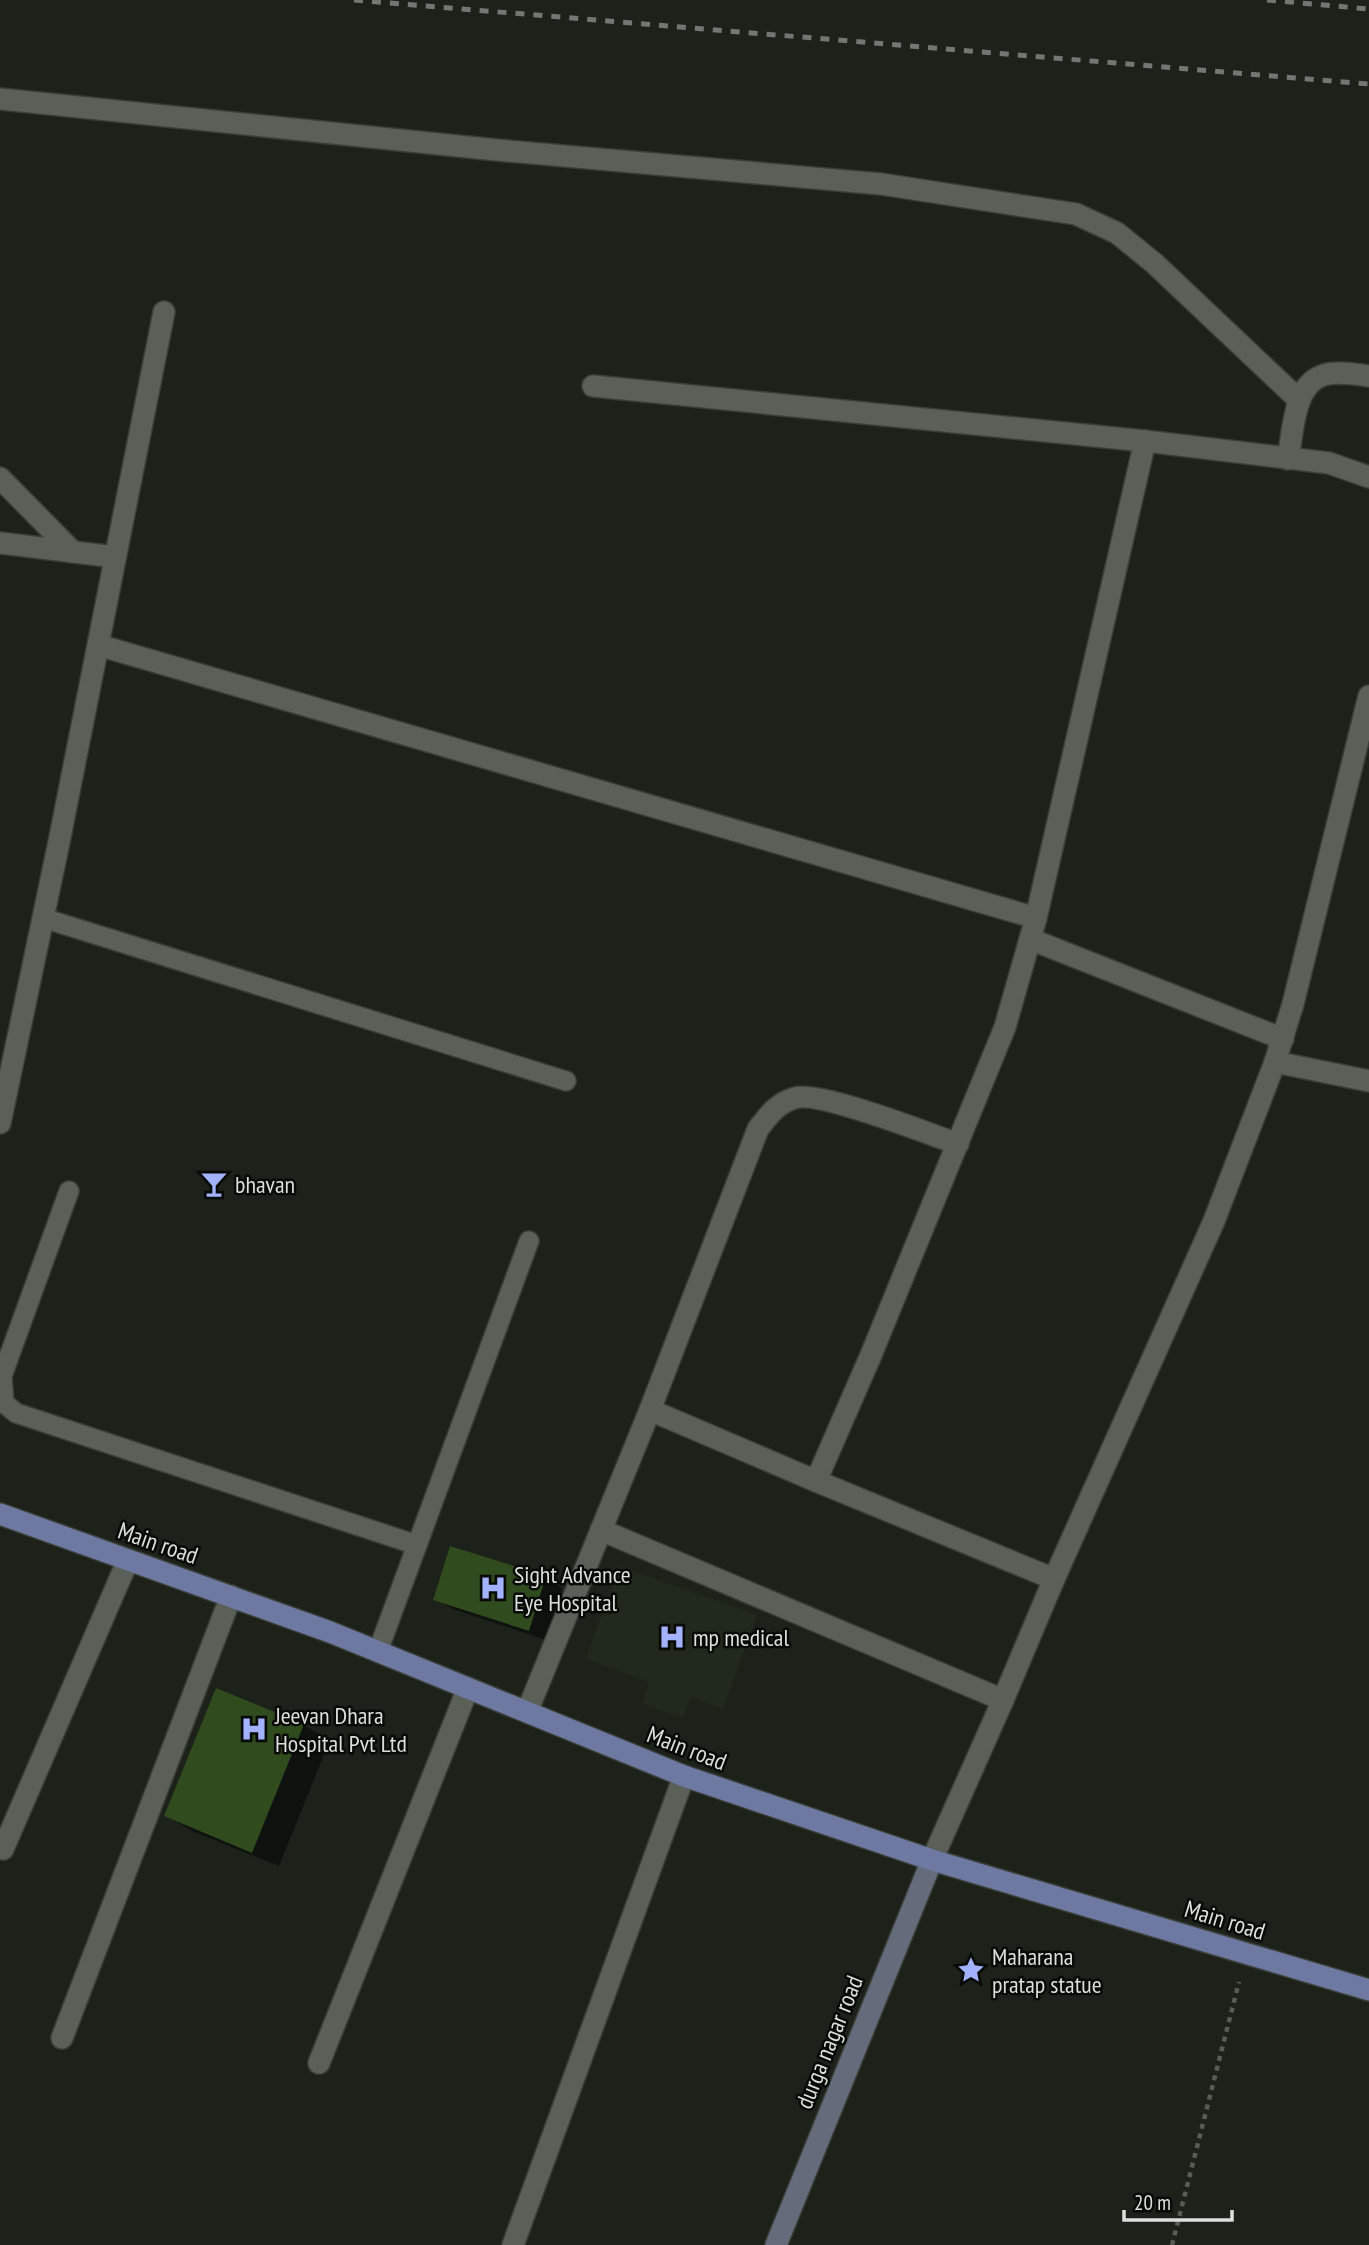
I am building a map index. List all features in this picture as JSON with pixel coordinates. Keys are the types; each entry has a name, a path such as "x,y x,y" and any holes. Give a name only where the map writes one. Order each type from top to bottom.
{"main road":[{"name":"Main road","path":"0,1514 377,1651 684,1776 932,1860 1369,1990"},
{"name":"durga nagar road","path":"776,2245 932,1860"}],"street":[{"path":"0,99 457,146 881,184 1076,214 1117,233 1154,263 1299,400"},
{"path":"0,1123 163,312"},
{"path":"1288,459 1299,400 1309,384 1323,375 1369,376"},
{"path":"593,386 1145,441 1329,463 1369,477"},
{"path":"816,1481 871,1355 1005,1027 1030,939 1145,441"},
{"path":"0,478 73,552"},
{"path":"0,543 114,557"},
{"path":"98,645 1035,918"},
{"path":"932,1860 1214,1221 1275,1062 1293,1004 1369,696"},
{"path":"1030,939 1283,1039"},
{"path":"1275,1062 1369,1081"},
{"path":"527,1712 650,1410 758,1129 775,1107 797,1096 826,1099 958,1144"},
{"path":"650,1410 1054,1579"},
{"path":"601,1530 1003,1700"},
{"path":"3,1849 128,1560"},
{"path":"62,2038 231,1596"},
{"path":"319,2063 468,1688"},
{"path":"513,2245 684,1776"}],"lane":[{"path":"43,918 566,1081"},
{"path":"69,1191 2,1376 4,1404 16,1413 416,1545"},
{"path":"377,1651 529,1241"}],"path":[{"path":"1172,2245 1246,1954"}],"shaded area":[{"name":"mp medical","path":"619,1566 757,1615 723,1709 691,1697 683,1718 642,1704 649,1682 586,1659"}],"building":[{"path":"450,1546 546,1576 529,1631 433,1600"},
{"path":"216,1688 304,1724 252,1853 164,1816"}],"railway":[{"path":"354,0 1369,84"},
{"path":"1267,0 1369,9"}],"place":[{"name":"bhavan","path":"214,1184"},
{"name":"Sight Advance Eye Hospital","path":"493,1588"},
{"name":"mp medical","path":"672,1637"},
{"name":"Jeevan Dhara Hospital Pvt Ltd","path":"254,1729"},
{"name":"Maharana pratap statue","path":"971,1970"}]}
